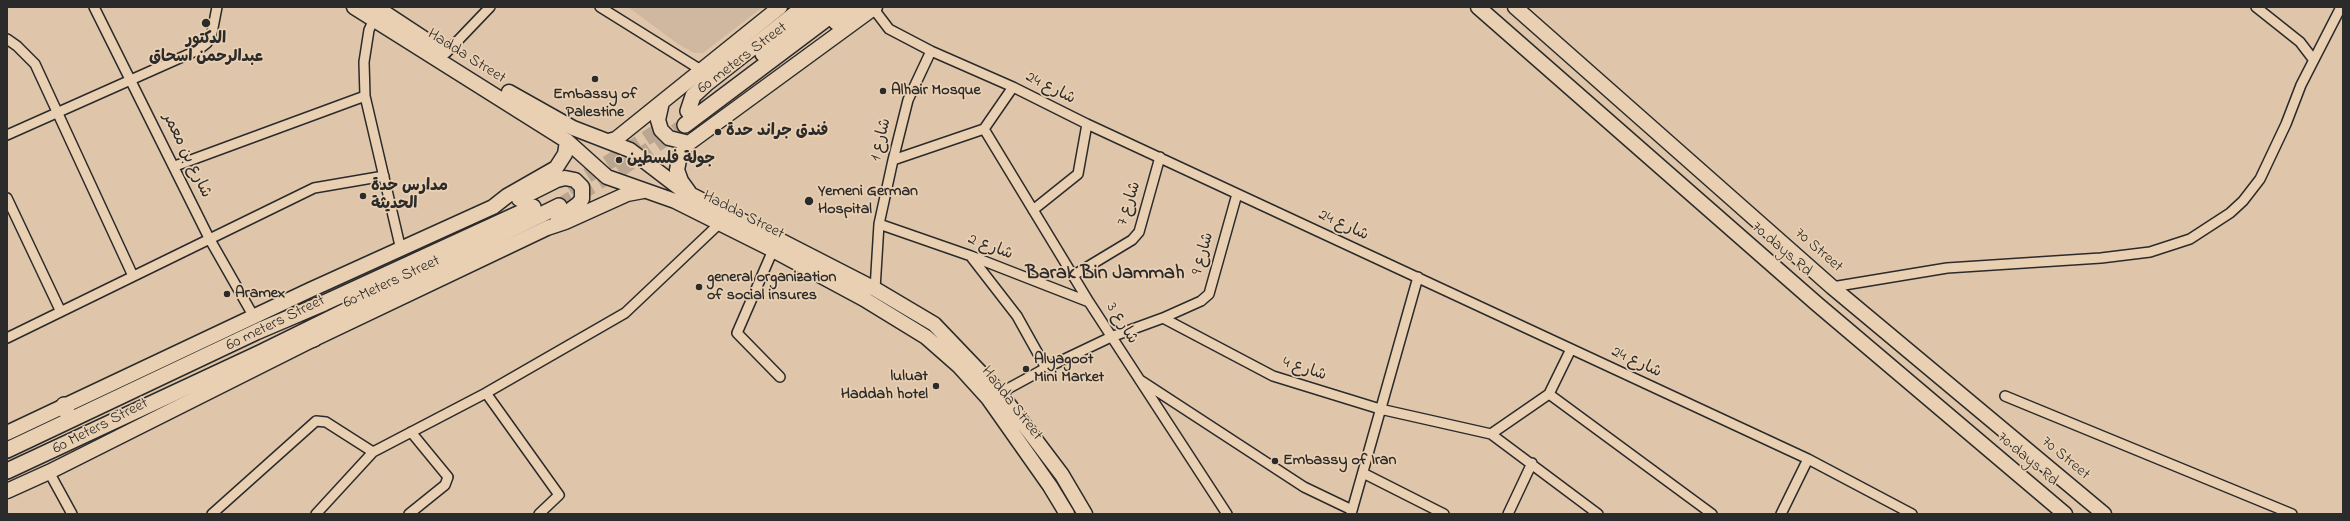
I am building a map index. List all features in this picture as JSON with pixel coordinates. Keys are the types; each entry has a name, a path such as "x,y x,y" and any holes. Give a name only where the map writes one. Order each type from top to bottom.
{"highway":[{"path":"804,7 707,83 694,96 688,117 720,110 856,7"},
{"name":"60 meters Street","path":"688,117 824,7"},
{"name":"60 meters Street","path":"688,117 842,7"},
{"name":"60 meters Street","path":"7,450 256,332 324,304 557,202 260,353 7,471"},
{"path":"260,353 314,339"},
{"path":"64,405 70,420"}],"main road":[{"name":"Hadda Street","path":"354,7 375,13 446,53 520,99 573,128 630,150 670,182 690,194 874,289 934,324 1000,393 1062,475 1085,514"},
{"path":"609,141 616,139 780,7"},
{"name":"70 days Rd","path":"1478,7 1817,304 2065,514"},
{"name":"70 Street","path":"1515,7 1832,287 2104,514"},
{"path":"690,194 681,181 677,170 680,155 689,143 874,8"},
{"name":"Hadda Street","path":"375,13 567,142 607,177 675,201 773,250 926,337 959,366 988,398 1050,486 1067,514"},
{"path":"662,102 658,120 661,130 669,138 689,143"},
{"name":"60 Meters Street","path":"7,433 64,405 401,250 493,206 507,196 556,168 565,154 567,142"},
{"path":"493,206 512,203 557,180 565,178 575,180 582,187 582,199 578,204 547,228"},
{"name":"60 Meters Street","path":"7,490 49,472 314,339 547,228 565,222 627,194 645,190"},
{"path":"902,322 907,308"}],"street":[{"name":"شارع بن معمر","path":"94,7 131,78 208,238 254,317"},
{"path":"7,135 131,78 198,50 207,43 212,33 217,7"},
{"path":"446,53 490,7"},
{"path":"600,7 701,70"},
{"path":"2256,7 2300,42 2313,59"},
{"path":"1832,287 1947,268 2100,258 2150,252 2190,239 2230,213 2243,201 2260,179 2286,124 2300,85 2341,7"},
{"name":"شارع 24","path":"874,8 889,29 931,51 1013,87 1087,124 1808,459 1912,514"},
{"path":"375,13 369,30 364,62 365,96 401,250"},
{"path":"7,39 17,46 35,64 133,276"},
{"name":"شارع 1","path":"874,289 879,224 893,160 908,100 931,51"},
{"path":"893,160 984,129 1013,87"},
{"path":"174,166 365,96"},
{"path":"1033,210 1078,174 1087,124"},
{"name":"شارع 3","path":"984,129 1111,337 1227,514"},
{"name":"شارع 7","path":"1074,275 1132,240 1140,232 1160,158"},
{"path":"7,338 60,310 314,188 384,176"},
{"name":"شارع 9","path":"1162,318 1201,301 1209,294 1237,194"},
{"path":"7,198 60,310"},
{"path":"316,514 373,452 486,393 626,313 719,224"},
{"name":"شارع 2","path":"879,224 971,256 1089,302"},
{"path":"773,250 737,333 780,377"},
{"path":"971,256 1017,316 1046,368"},
{"path":"1137,378 1304,487 1351,512 1418,277"},
{"path":"1000,393 1046,368 1111,337 1162,318"},
{"name":"شارع 4","path":"1162,318 1273,376 1380,409 1491,434 1532,463 1598,514"},
{"path":"1491,434 1549,394 1571,349"},
{"path":"486,393 559,495 539,514"},
{"path":"1549,394 1712,514"},
{"path":"2005,396 2292,514"},
{"path":"212,514 316,421 326,422 373,452"},
{"path":"409,514 445,485 448,477 411,432"},
{"path":"1781,514 1808,459"},
{"path":"1508,514 1532,463"},
{"path":"49,472 72,514"},
{"path":"1363,473 1444,514"}],"shaded area":[{"path":"628,7 763,7 703,53 694,53 678,44"}],"tunnel":[{"path":"559,206 621,169 685,125"},
{"path":"568,188 664,127"}],"place":[{"name":"الدكتور عبدالرحمن اسحاق","path":"206,23"},
{"name":"Embassy of Palestine","path":"595,79"},
{"name":"Alhair Mosque","path":"883,91"},
{"name":"فندق جراند حدة","path":"718,132"},
{"name":"جولة فلسطين","path":"619,160"},
{"name":"مدارس حدة الحديثة","path":"363,196"},
{"name":"Yemeni German Hospital","path":"809,201"},
{"name":"general organization of social insures","path":"699,287"},
{"name":"Aramex","path":"227,294"},
{"name":"Alyagoot Mini Market","path":"1026,369"},
{"name":"luluat Haddah hotel","path":"936,386"},
{"name":"Embassy of Iran","path":"1275,461"}],"district":[{"name":"Barak Bin Jammah","path":"1105,275"}]}
